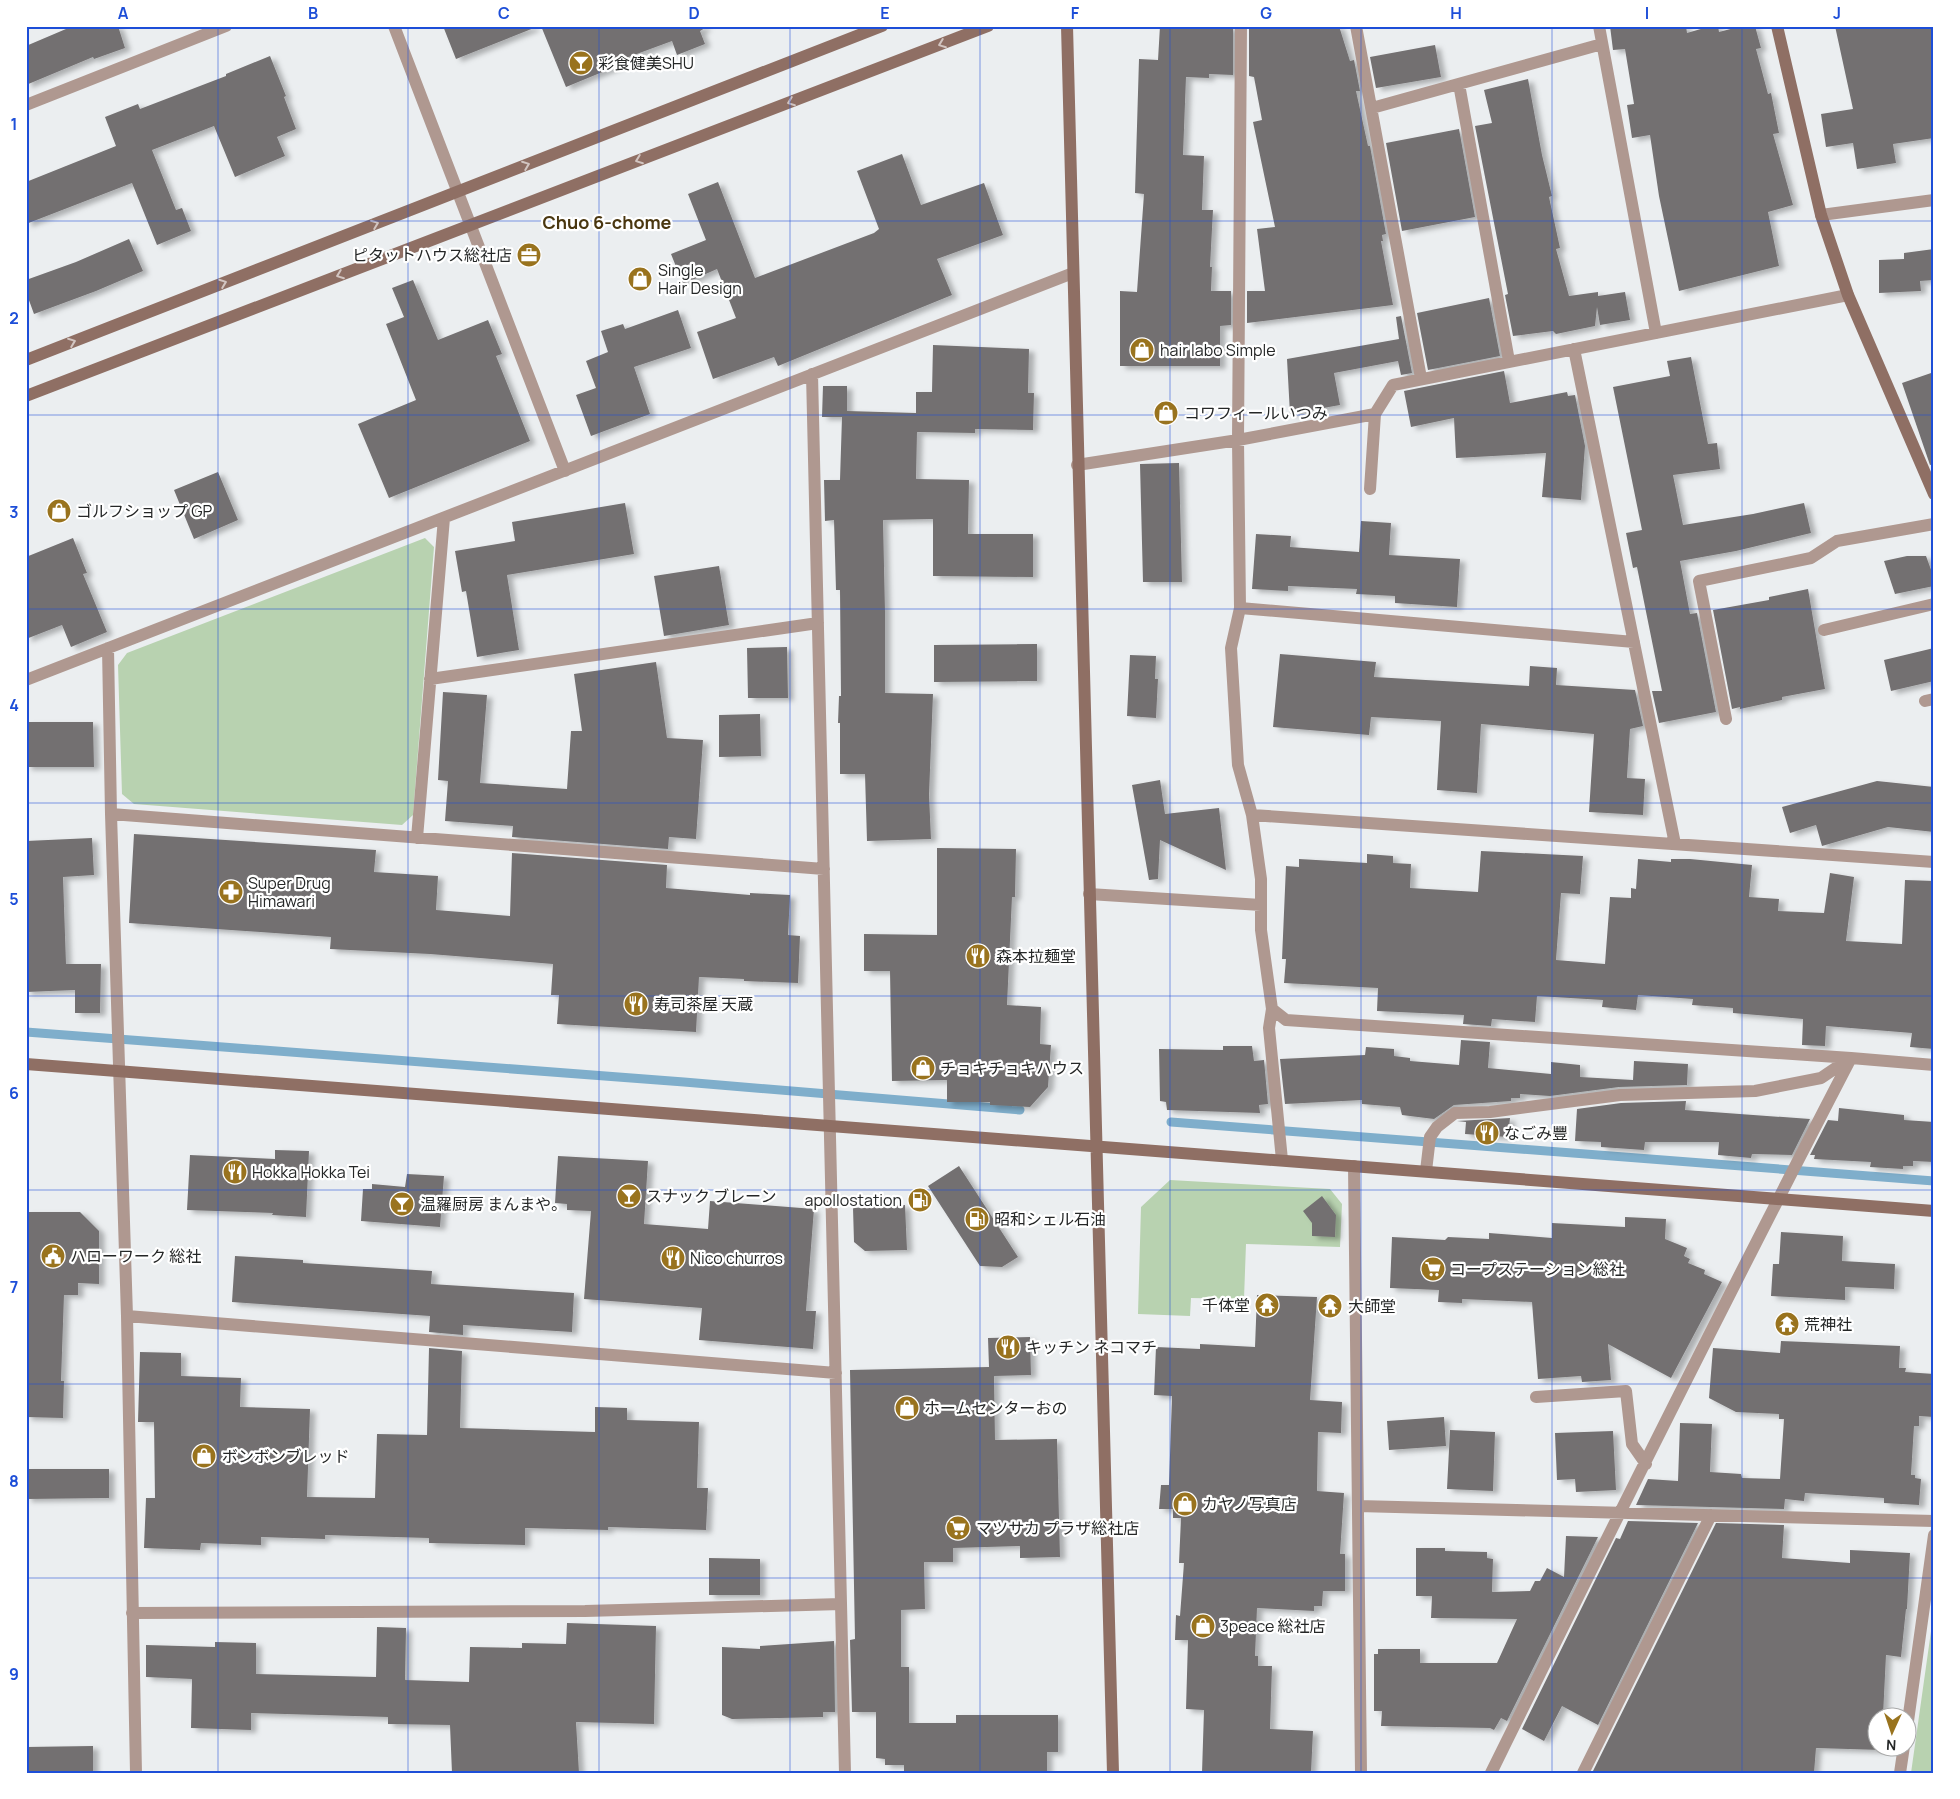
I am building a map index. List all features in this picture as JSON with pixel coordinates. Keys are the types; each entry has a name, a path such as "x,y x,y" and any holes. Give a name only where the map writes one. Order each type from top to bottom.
{"street":[{"path":"26,105 226,26"},
{"path":"394,26 565,471"},
{"path":"26,360 882,26"},
{"path":"26,396 988,26"},
{"path":"1067,26 1077,465 1113,1773"},
{"path":"1241,26 1238,440 1240,608 1231,648 1238,765 1252,815 1261,879 1261,930 1272,1009 1269,1028 1282,1160"},
{"path":"1356,26 1421,378"},
{"path":"1599,26 1656,333"},
{"path":"1777,26 1821,215 1848,295 1934,494"},
{"path":"1372,108 1602,44"},
{"path":"1459,84 1509,361"},
{"path":"1821,215 1934,200"},
{"path":"26,680 1073,273"},
{"path":"1370,488 1374,414 1393,385 1848,295"},
{"path":"1574,349 1675,844"},
{"path":"812,374 845,1773"},
{"path":"1077,465 1238,440 1374,414"},
{"path":"416,838 444,518"},
{"path":"1726,719 1699,581 1811,558 1837,541 1934,524"},
{"path":"1824,630 1934,604"},
{"path":"1240,608 1634,642"},
{"path":"430,679 818,623"},
{"path":"108,648 111,814 127,1316 136,1773"},
{"path":"111,814 824,869"},
{"path":"1252,815 1934,862"},
{"path":"1089,894 1261,905"},
{"path":"1272,1009 1286,1020 1934,1065"},
{"path":"1426,1171 1429,1142 1437,1126 1455,1113 1490,1112 1620,1095 1755,1091 1821,1078 1851,1058"},
{"path":"1491,1773 1619,1513 1646,1464 1778,1198 1851,1058"},
{"path":"26,1064 1934,1210"},
{"path":"1354,1166 1361,1773"},
{"path":"127,1316 836,1373"},
{"path":"1536,1397 1626,1391 1632,1444 1646,1464"},
{"path":"1358,1506 1934,1521"},
{"path":"1583,1773 1712,1515"},
{"path":"1910,1706 1934,1535"},
{"path":"132,1612 575,1611 841,1604"},
{"path":"1900,1773 1903,1756"}],"green space":[{"path":"425,538 434,547 413,815 402,825 134,804 122,794 118,665 127,653"},
{"path":"1170,1180 1330,1189 1342,1204 1340,1247 1246,1244 1244,1299 1191,1298 1190,1316 1138,1314 1141,1207"},
{"path":"1934,1610 1934,1773 1911,1773 1913,1756 1918,1756 1918,1723"}],"building":[{"path":"73,26 118,26 125,48 94,59 93,57 26,85 26,46"},
{"path":"443,26 534,26 534,28 456,59"},
{"path":"541,26 705,26 700,31 705,44 677,55 672,41 615,62 617,66 566,87"},
{"path":"1160,26 1233,26 1233,75 1209,74 1209,78 1186,77 1183,155 1204,156 1202,210 1213,210 1210,267 1212,267 1211,291 1231,291 1231,325 1220,326 1220,366 1120,366 1120,291 1137,292 1144,194 1135,193 1139,59 1158,60"},
{"path":"1249,26 1339,26 1350,61 1354,60 1360,91 1356,91 1368,146 1370,146 1386,234 1382,235 1383,241 1381,241 1393,305 1247,323 1247,291 1265,291 1257,229 1275,227 1253,122 1262,120 1254,77 1249,76"},
{"path":"1610,26 1686,26 1687,33 1711,26 1718,26 1719,32 1742,26 1755,26 1761,48 1756,49 1768,94 1771,93 1779,133 1773,134 1793,205 1768,212 1779,266 1679,291 1659,196 1650,135 1632,138 1627,105 1634,104 1625,49 1613,50"},
{"path":"1835,26 1934,26 1934,138 1893,144 1896,163 1857,169 1853,143 1826,147 1821,114 1853,109"},
{"path":"1435,45 1441,77 1376,88 1370,57"},
{"path":"270,56 286,96 284,97 296,129 277,137 285,156 235,177 214,126 152,150 176,210 182,208 191,231 157,245 132,183 26,224 26,182 116,146 105,117 138,104 140,109 226,76 226,74"},
{"path":"1528,79 1542,155 1552,196 1549,197 1560,248 1556,249 1569,296 1598,292 1598,296 1625,292 1630,320 1600,325 1597,307 1595,326 1556,334 1553,331 1513,336 1505,295 1508,294 1475,126 1492,123 1484,90"},
{"path":"1459,129 1475,217 1402,231 1386,143"},
{"path":"902,154 921,205 984,183 1003,235 937,259 952,295 778,366 774,357 713,379 697,332 736,318 717,269 683,284 671,254 706,240 688,194 718,182 755,278 874,233 879,229 857,171"},
{"path":"129,239 143,271 34,314 26,292 26,280 76,262"},
{"path":"1934,249 1934,280 1920,281 1921,291 1879,293 1879,260 1904,259 1904,253"},
{"path":"413,280 438,340 488,320 502,354 496,356 530,441 389,498 358,424 416,400 386,324 404,317 392,288"},
{"path":"1489,298 1500,356 1428,370 1417,313"},
{"path":"678,310 691,348 634,367 650,414 591,436 576,395 596,388 586,361 608,352 601,331 623,324 625,329"},
{"path":"1401,316 1412,373 1401,375 1398,361 1334,373 1340,405 1290,414 1287,359 1399,339 1396,317"},
{"path":"933,345 1029,349 1028,393 1034,393 1033,430 975,429 975,433 917,432 916,479 969,480 968,534 1033,534 1033,577 933,576 933,519 883,520 885,693 933,694 929,795 931,839 867,841 865,774 840,774 840,723 838,723 839,696 841,696 840,590 836,590 834,520 825,521 824,480 840,480 842,417 822,417 823,386 847,386 847,411 916,413 916,392 932,392"},
{"path":"1691,357 1708,444 1717,443 1720,469 1673,475 1683,525 1753,514 1804,503 1811,533 1736,551 1680,561 1690,614 1697,613 1716,712 1659,723 1652,691 1662,691 1637,567 1633,568 1626,533 1642,530 1613,387 1670,376 1667,361"},
{"path":"1504,371 1510,403 1567,392 1568,396 1575,395 1585,446 1581,500 1542,497 1546,453 1456,458 1454,418 1411,427 1404,391"},
{"path":"1934,372 1934,464 1930,465 1902,383"},
{"path":"1179,463 1182,582 1143,582 1140,464"},
{"path":"218,472 238,520 194,539 174,490"},
{"path":"625,503 634,554 507,575 519,650 477,657 466,591 462,592 455,551 515,541 512,522"},
{"path":"1361,521 1391,523 1389,555 1460,559 1457,607 1395,603 1395,596 1356,594 1357,589 1288,586 1288,591 1252,589 1256,534 1291,536 1290,547 1359,552"},
{"path":"73,538 87,573 83,574 107,632 71,647 62,625 26,639 26,557"},
{"path":"1907,556 1926,556 1934,578 1934,586 1895,594 1884,561"},
{"path":"719,566 729,625 664,636 654,576"},
{"path":"1808,589 1825,689 1782,697 1782,700 1732,709 1713,610 1769,600 1769,597"},
{"path":"1037,644 1037,681 934,682 934,645"},
{"path":"787,647 788,698 748,698 747,648"},
{"path":"1934,648 1934,681 1891,691 1884,660"},
{"path":"1280,654 1376,662 1374,677 1529,686 1530,666 1557,668 1556,685 1635,690 1643,726 1630,729 1627,778 1645,779 1643,815 1589,812 1594,734 1481,724 1477,793 1437,790 1441,721 1371,717 1369,735 1273,727"},
{"path":"1130,655 1156,656 1155,679 1158,679 1156,718 1127,716"},
{"path":"656,662 667,738 703,740 696,839 669,837 668,849 512,837 513,826 445,821 448,781 438,780 443,692 487,695 480,783 567,789 571,731 582,731 574,674"},
{"path":"760,714 761,756 719,757 719,715"},
{"path":"27,722 93,722 94,767 26,767"},
{"path":"1160,780 1165,814 1219,808 1226,870 1160,840 1158,879 1149,880 1132,785"},
{"path":"1877,781 1934,787 1934,832 1888,827 1822,846 1816,825 1790,833 1782,807"},
{"path":"134,834 376,850 374,872 438,876 436,910 510,916 512,853 667,865 666,888 750,895 750,893 790,895 788,935 800,936 798,983 699,977 696,1032 557,1024 559,995 551,995 553,964 430,954 330,949 331,937 129,923"},
{"path":"92,838 94,875 63,877 66,964 101,964 100,1013 75,1013 75,990 26,992 26,841"},
{"path":"937,848 1016,849 1015,897 1012,897 1007,1005 1041,1007 1040,1044 1051,1045 1048,1087 1030,1107 990,1105 990,1102 947,1102 947,1080 892,1081 890,971 864,971 864,934 937,935"},
{"path":"1481,851 1583,856 1580,894 1561,893 1556,960 1605,964 1610,897 1631,898 1631,888 1636,889 1638,859 1671,862 1671,859 1690,859 1752,865 1749,897 1779,899 1778,911 1824,913 1830,873 1854,877 1846,941 1902,944 1905,880 1934,881 1934,1049 1910,1047 1912,1033 1826,1026 1825,1046 1802,1045 1803,1019 1733,1013 1733,1008 1692,1005 1693,999 1638,995 1636,1010 1602,1007 1603,1000 1537,996 1535,1022 1492,1019 1491,1026 1463,1024 1464,1015 1377,1011 1378,988 1284,983 1286,959 1282,959 1286,866 1299,867 1299,859 1367,863 1367,854 1393,856 1393,863 1411,864 1410,888 1478,892"},
{"path":"1461,1040 1490,1042 1488,1068 1551,1074 1551,1062 1580,1065 1580,1077 1633,1080 1634,1061 1688,1064 1687,1085 1619,1087 1550,1096 1520,1094 1520,1098 1511,1098 1511,1101 1454,1105 1434,1119 1402,1115 1400,1107 1362,1104 1362,1100 1285,1104 1280,1059 1365,1055 1366,1047 1394,1049 1394,1056 1410,1058 1410,1061 1459,1065"},
{"path":"1223,1046 1252,1046 1254,1061 1264,1060 1268,1104 1259,1105 1260,1113 1167,1110 1166,1102 1160,1101 1159,1049 1223,1050"},
{"path":"1686,1101 1685,1110 1810,1119 1792,1155 1752,1154 1751,1158 1718,1155 1719,1142 1645,1142 1644,1150 1601,1147 1601,1142 1575,1141 1577,1109 1621,1103"},
{"path":"1839,1108 1904,1115 1904,1120 1934,1122 1934,1162 1913,1161 1913,1166 1903,1166 1903,1169 1870,1167 1871,1162 1814,1159 1815,1155 1810,1155 1828,1120 1838,1121"},
{"path":"1510,1118 1508,1137 1465,1134 1466,1122 1457,1121"},
{"path":"275,1150 309,1151 306,1217 272,1215 273,1213 187,1210 190,1155 275,1159"},
{"path":"558,1156 648,1161 644,1224 708,1229 710,1201 814,1209 806,1311 816,1311 813,1349 699,1340 702,1308 584,1299 591,1211 567,1210 567,1204 555,1203"},
{"path":"959,1166 1018,1257 1002,1267 980,1266 928,1186"},
{"path":"407,1174 444,1176 440,1227 361,1221 363,1189 372,1189 372,1184 405,1187"},
{"path":"1322,1196 1336,1215 1335,1237 1312,1236 1312,1223 1303,1211"},
{"path":"905,1205 907,1250 865,1251 854,1242 853,1208"},
{"path":"26,1212 80,1212 99,1231 99,1284 78,1283 78,1295 64,1295 61,1381 64,1381 63,1418 26,1417"},
{"path":"1625,1217 1666,1219 1665,1239 1687,1248 1684,1256 1690,1259 1688,1263 1705,1270 1704,1274 1722,1282 1671,1378 1608,1344 1611,1380 1582,1382 1581,1376 1538,1379 1532,1302 1462,1299 1462,1303 1438,1302 1439,1290 1390,1288 1392,1237 1445,1240 1448,1237 1489,1239 1489,1233 1552,1238 1552,1223 1625,1227"},
{"path":"1781,1232 1843,1236 1842,1261 1895,1264 1894,1289 1845,1287 1845,1300 1771,1296 1773,1264 1779,1264"},
{"path":"235,1256 303,1260 303,1263 432,1271 431,1284 574,1293 572,1332 463,1325 463,1335 429,1332 430,1316 232,1302"},
{"path":"1257,1295 1317,1297 1310,1400 1342,1402 1341,1433 1318,1432 1317,1491 1344,1493 1340,1554 1345,1554 1345,1591 1323,1591 1322,1606 1314,1606 1314,1611 1257,1608 1255,1656 1258,1656 1258,1666 1272,1666 1270,1729 1313,1731 1311,1773 1202,1773 1204,1710 1186,1709 1188,1640 1175,1640 1176,1615 1180,1616 1184,1563 1179,1563 1181,1518 1173,1518 1173,1509 1159,1509 1161,1485 1169,1485 1172,1396 1154,1395 1156,1347 1200,1349 1200,1344 1255,1347"},
{"path":"1030,1337 1031,1375 994,1376 995,1440 1057,1439 1060,1557 1020,1558 1020,1546 953,1548 953,1562 924,1562 925,1609 901,1610 901,1667 909,1667 909,1723 956,1723 956,1715 1058,1715 1058,1752 1047,1752 1047,1773 904,1773 904,1765 885,1765 885,1759 876,1758 876,1712 852,1712 850,1640 855,1639 850,1370 989,1367 988,1338"},
{"path":"1781,1341 1900,1346 1899,1368 1906,1368 1905,1372 1934,1374 1934,1417 1919,1416 1919,1426 1914,1426 1911,1475 1921,1479 1919,1505 1884,1503 1884,1498 1805,1493 1804,1501 1785,1499 1784,1509 1636,1505 1648,1479 1678,1481 1680,1423 1712,1424 1710,1472 1741,1474 1742,1478 1780,1479 1784,1419 1779,1419 1779,1414 1736,1412 1709,1398 1713,1348 1780,1353"},
{"path":"429,1348 462,1351 460,1428 595,1432 595,1407 627,1408 627,1420 699,1422 697,1488 708,1488 706,1530 608,1527 608,1530 525,1528 525,1545 429,1543 429,1538 325,1535 325,1539 261,1537 261,1545 201,1543 200,1550 144,1548 146,1498 155,1498 154,1422 138,1422 140,1352 181,1353 181,1376 241,1378 240,1407 310,1409 307,1497 375,1498 377,1434 427,1435"},
{"path":"1444,1417 1446,1446 1389,1450 1387,1421"},
{"path":"1450,1430 1495,1432 1493,1491 1447,1489"},
{"path":"1613,1431 1616,1490 1576,1492 1575,1479 1557,1480 1555,1433"},
{"path":"26,1469 109,1469 109,1498 26,1499"},
{"path":"1628,1521 1698,1523 1598,1725 1562,1706 1544,1741 1522,1729 1616,1538 1620,1539"},
{"path":"1716,1523 1784,1525 1782,1558 1850,1563 1850,1550 1910,1553 1907,1609 1901,1657 1886,1655 1883,1706 1868,1706 1868,1750 1816,1748 1814,1773 1592,1773"},
{"path":"1566,1536 1598,1537 1507,1721 1501,1718 1494,1730 1490,1728 1381,1726 1382,1711 1374,1711 1374,1654 1378,1654 1378,1649 1420,1649 1420,1663 1497,1663 1517,1619 1431,1618 1432,1596 1416,1596 1416,1548 1445,1548 1445,1551 1487,1552 1487,1558 1493,1559 1492,1592 1530,1591 1535,1581 1540,1581 1547,1568 1564,1577"},
{"path":"709,1558 760,1559 760,1595 709,1595"},
{"path":"567,1623 656,1626 654,1724 576,1722 579,1773 452,1773 450,1725 388,1724 388,1717 251,1713 251,1730 191,1728 192,1679 146,1677 146,1645 215,1647 215,1642 256,1643 256,1674 376,1677 377,1627 406,1628 405,1680 469,1682 470,1647 522,1648 522,1643 566,1644"},
{"path":"834,1641 835,1712 823,1712 823,1717 732,1719 722,1715 722,1647 760,1649 760,1646"},
{"path":"93,1746 93,1773 26,1773 26,1747"}],"waterway":[{"path":"26,1032 684,1082 1020,1110"},
{"path":"1171,1122 1934,1181"}],"place":[{"name":"彩食健美SHU","path":"581,63"},
{"name":"ピタットハウス総社店","path":"529,255"},
{"name":"Single Hair Design","path":"640,279"},
{"name":"hair labo Simple","path":"1142,350"},
{"name":"コワフィールいつみ","path":"1166,413"},
{"name":"ゴルフショップ GP","path":"59,511"},
{"name":"Super Drug Himawari","path":"231,892"},
{"name":"森本拉麺堂","path":"978,956"},
{"name":"寿司茶屋 天蔵","path":"636,1004"},
{"name":"チョキチョキハウス","path":"923,1068"},
{"name":"なごみ豐","path":"1487,1133"},
{"name":"Hokka Hokka Tei","path":"235,1172"},
{"name":"スナック ブレーン","path":"629,1196"},
{"name":"apollostation","path":"920,1200"},
{"name":"温羅厨房 まんまや。","path":"402,1204"},
{"name":"昭和シェル石油","path":"977,1219"},
{"name":"ハローワーク 総社","path":"53,1256"},
{"name":"Nico churros","path":"673,1258"},
{"name":"コープステーション総社","path":"1433,1269"},
{"name":"千体堂","path":"1267,1305"},
{"name":"大師堂","path":"1330,1306"},
{"name":"荒神社","path":"1787,1324"},
{"name":"キッチン ネコマチ","path":"1008,1347"},
{"name":"ホームセンターおの","path":"907,1408"},
{"name":"ボンボンブレッド","path":"204,1456"},
{"name":"カヤノ写真店","path":"1185,1504"},
{"name":"マツサカ プラザ総社店","path":"958,1528"},
{"name":"3peace 総社店","path":"1203,1626"}],"district":[{"name":"Chuo 6-chome","path":"607,223"}]}
